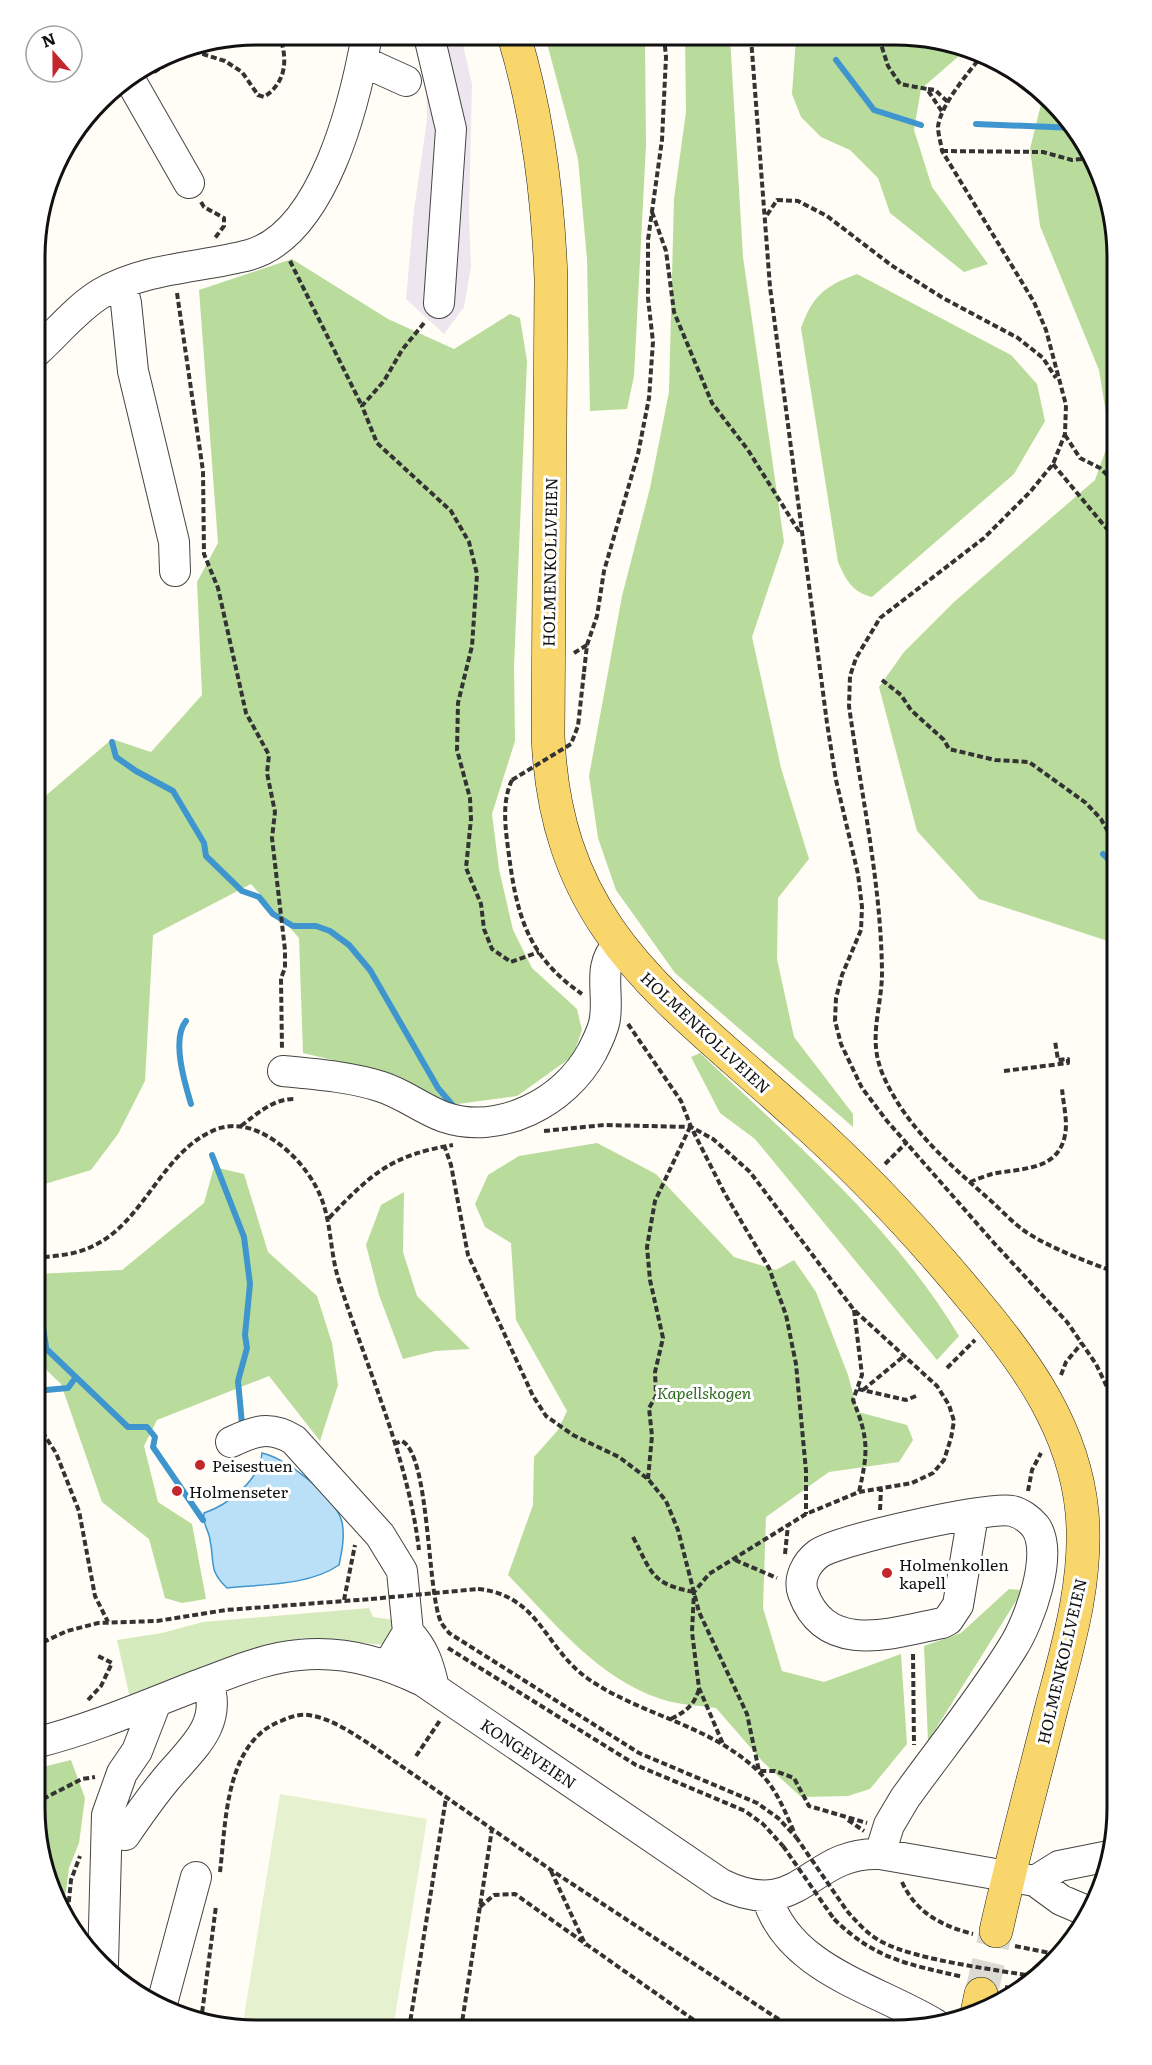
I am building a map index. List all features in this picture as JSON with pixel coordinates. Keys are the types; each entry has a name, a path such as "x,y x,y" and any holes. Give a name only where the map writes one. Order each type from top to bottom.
{"main road":[{"name":"HOLMENKOLLVEIEN","path":"516,45 539,140 550,250 548,670 550,772 556,805 572,859 597,913 618,945 654,987 798,1115 867,1181 937,1256 995,1325 1028,1369 1059,1424 1073,1462 1084,1533 1082,1569 1022,1879 996,1937"}],"street":[{"path":"431,45 451,129 439,303"},
{"path":"45,343 79,310 99,295 121,284 185,267 252,254 277,240 297,222 321,184 347,117 365,48 406,81"},
{"path":"133,85 189,183"},
{"path":"121,284 126,303 133,371 176,551 175,571"},
{"path":"283,1085 374,1084 454,1119 483,1121 507,1118 550,1100 572,1080 596,1044 606,1010 605,966 609,953 618,945"},
{"path":"231,1442 258,1430 274,1430 284,1434 302,1448 367,1520 396,1558 402,1571 408,1632 388,1665"},
{"path":"889,1864 902,1813 932,1754 980,1700 1014,1646 1033,1605 1041,1555 1039,1534 1033,1524 1021,1515 1006,1511 973,1515 835,1545 812,1560 806,1568 801,1587 814,1612 839,1634 861,1636 885,1634 942,1623 952,1616 958,1605 973,1515"},
{"path":"408,1632 421,1646 429,1663 434,1688"},
{"name":"KONGEVEIEN","path":"45,1740 74,1732 257,1664 299,1655 350,1656 388,1665 434,1688 721,1884 744,1895 767,1897 792,1889 842,1859 858,1855 889,1864 1022,1879"},
{"path":"125,1835 166,1779 199,1743 212,1709 212,1695 208,1682"},
{"path":"103,1954 107,1815 123,1773 137,1750 156,1701"},
{"path":"1022,1879 1059,1866 1101,1858"},
{"path":"1022,1879 1082,1909"},
{"path":"164,1999 211,1882"},
{"path":"767,1897 772,1914 791,1940 814,1959 851,1983 924,2018"}],"path":[{"path":"199,53 225,60 243,72 258,95 264,97 280,81 285,63 283,45"},
{"path":"665,45 662,140 648,248 648,298 653,342 649,398 638,454 604,571 595,623 587,645 578,726 571,744 512,780 507,794 505,812 512,889 524,927 539,952 572,987 628,1024 681,1101 691,1127 724,1194 769,1268 786,1315 796,1364 806,1471 806,1514"},
{"path":"753,45 770,287 836,780 858,874 862,907 861,930 842,975 836,998 835,1021 841,1044 862,1088 887,1121 994,1244 1055,1307 1082,1342 1107,1387"},
{"path":"881,45 888,66 900,84 929,91 935,90 949,103"},
{"path":"978,62 949,103 938,126 942,151 1034,302 1046,330 1066,405 1065,434 1053,464 1030,492 984,538 880,618 867,636 850,676 849,706 876,893 882,962 875,1025 876,1048 883,1074 905,1113 923,1136 969,1182 1025,1231 1072,1256 1107,1269"},
{"path":"929,91 943,114"},
{"path":"942,151 1043,152 1072,160 1083,159"},
{"path":"189,183 204,207 220,214 225,220 212,242 198,246 185,267 203,471 204,554 218,588 246,713 269,755 267,773 275,812 272,838 285,950 280,1006 283,1085 267,1106 241,1126"},
{"path":"766,216 777,201 787,198 809,205 891,265 943,298 1018,338 1043,357 1058,381"},
{"path":"651,212 666,251 674,312 712,403 748,450 802,535"},
{"path":"277,240 293,265 316,317 328,335 377,443 451,511 469,542 477,574 472,646 458,703 457,750 470,798 471,819 466,868 481,904 484,928 492,949 511,962 539,952"},
{"path":"362,406 384,381 402,350 439,303"},
{"path":"1065,434 1080,458 1100,468 1107,475"},
{"path":"1053,464 1107,529"},
{"path":"882,680 901,695 911,710 944,740 949,749 995,760 1029,762 1086,803 1101,819 1107,830"},
{"path":"1004,1071 1068,1063 1068,1059 1058,1060 1055,1041"},
{"path":"283,1085 302,1099"},
{"path":"969,1182 993,1174 1039,1167 1050,1159 1061,1146 1066,1134 1062,1088"},
{"path":"542,1131 604,1125 691,1127 713,1139 750,1172 854,1310 937,1386 949,1405 954,1421 944,1461 933,1473 912,1483 859,1492 806,1514 709,1574 694,1592 692,1632 699,1688 723,1744"},
{"path":"45,1256 91,1248 104,1240 191,1145 217,1129 241,1126 262,1133 278,1143 294,1158 314,1183 329,1218 329,1238 339,1279 394,1444 413,1514 419,1554"},
{"path":"648,1479 652,1436 650,1408 656,1396 654,1372 663,1338 650,1280 647,1247 654,1201 691,1127"},
{"path":"439,1141 445,1146 468,1255 485,1298 533,1396 546,1416 573,1435 619,1457 648,1479 666,1501 678,1530 694,1592 715,1649 747,1714 759,1771"},
{"path":"329,1218 369,1176 403,1158 445,1146"},
{"path":"854,1310 862,1375 860,1390"},
{"path":"947,1368 968,1345 995,1325"},
{"path":"1058,1381 1066,1362 1082,1342"},
{"path":"859,1492 867,1456 864,1427 853,1400 860,1390 904,1356"},
{"path":"860,1390 906,1400 916,1396"},
{"path":"1021,1515 1032,1470 1048,1438 1059,1424"},
{"path":"45,1436 57,1453 79,1511 95,1596 108,1622"},
{"path":"394,1444 406,1443 414,1466 430,1538 438,1610 441,1622 449,1633 639,1753 757,1803 778,1818 796,1837 847,1911 865,1930 882,1942 909,1952 1026,1975"},
{"path":"344,1600 356,1538 367,1520"},
{"path":"633,1537 656,1578 668,1587 694,1592"},
{"path":"734,1559 801,1587"},
{"path":"422,1584 425,1605"},
{"path":"45,1641 67,1631 108,1622 157,1621 226,1610 478,1589 496,1591 519,1603 585,1676 620,1699 671,1719 723,1744 759,1771 777,1793 796,1837"},
{"path":"912,1644 932,1754"},
{"path":"442,1645 636,1765 745,1811 763,1824 783,1846 834,1919 853,1938 879,1954 982,1993 1002,1991"},
{"path":"74,1732 74,1717 101,1686 112,1663 98,1656"},
{"path":"671,1719 687,1711 695,1702 699,1688"},
{"path":"202,2013 211,1882 236,1777 248,1745 260,1733 278,1722 298,1715 308,1715 342,1728 371,1745 551,1870 780,2020"},
{"path":"416,1756 442,1718"},
{"path":"759,1771 775,1771 794,1778 805,1801 816,1809 866,1823 902,1813"},
{"path":"45,1798 82,1779"},
{"path":"410,2020 446,1798"},
{"path":"462,2020 492,1829"},
{"path":"889,1864 910,1897 927,1916 954,1929 996,1937 1050,1952"},
{"path":"551,1870 586,1946"},
{"path":"480,1907 494,1895 515,1894 693,2020"}],"shaded area":[{"path":"422,45 463,45 472,84 469,215 471,267 464,307 444,334 406,299 414,210 427,120 426,61"}],"green space":[{"path":"547,45 645,45 646,145 634,376 627,409 590,411 587,259 578,159"},
{"path":"685,45 730,45 743,257 784,542 752,637 781,768 809,859 778,898 777,959 794,1037 853,1114 853,1127 675,973 616,890 598,838 589,776 622,596 650,488 669,392 674,199 686,112"},
{"path":"796,45 908,45 960,55 921,89 914,130 932,187 988,264 964,272 890,213 878,178 850,150 821,137 801,117 792,94"},
{"path":"1041,104 1063,128 1079,151 1100,202 1107,244 1107,419 1099,370 1040,226 1030,149"},
{"path":"292,259 388,319 454,349 510,314 520,318 527,361 514,666 515,741 492,814 499,869 513,930 532,968 577,1009 582,1030 573,1056 517,1096 450,1105 396,1075 303,1053 299,938 251,884 153,935 145,1081 118,1134 91,1170 45,1184 45,796 112,739 151,752 202,695 197,582 218,543 199,290"},
{"path":"857,274 1011,355 1037,384 1045,421 1014,474 872,597 859,592 850,584 838,562 801,328 810,307 822,293 836,283"},
{"path":"1107,446 1107,941 979,899 917,831 879,687 904,652 954,602 1095,480"},
{"path":"700,1053 840,1186 904,1258 933,1296 959,1336 937,1360 755,1139 720,1113 691,1057"},
{"name":"Kapellskogen","path":"597,1143 656,1174 734,1257 776,1270 794,1260 816,1292 848,1375 858,1412 907,1425 913,1440 899,1462 829,1472 766,1517 763,1608 782,1671 824,1682 901,1654 907,1744 870,1789 848,1796 801,1797 763,1762 716,1708 661,1699 638,1690 616,1677 596,1663 559,1629 508,1575 533,1505 534,1457 558,1430 567,1411 516,1320 511,1243 485,1227 475,1204 488,1175 519,1156"},
{"path":"214,1167 244,1174 268,1252 317,1296 332,1343 338,1385 320,1441 269,1376 157,1420 144,1446 158,1502 192,1524 206,1599 182,1603 165,1598 149,1539 102,1502 61,1384 45,1369 45,1274 122,1270 204,1203"},
{"path":"404,1192 403,1252 417,1296 470,1349 435,1351 403,1359 379,1295 366,1245 381,1205"},
{"path":"1009,1589 1023,1590 928,1741 924,1646 961,1633"},
{"path":"369,1608 373,1617 395,1620 397,1637 386,1645 302,1638 262,1646 130,1698 117,1640 162,1633 203,1622"},
{"path":"71,1760 85,1798 79,1843 69,1868 65,1898 49,1849 45,1821 45,1766"},
{"path":"280,1794 427,1819 394,2020 243,2020"}],"water":[{"path":"262,1453 284,1463 309,1480 338,1512 343,1533 339,1565 314,1577 300,1580 271,1585 227,1588 217,1576 213,1566 204,1513 232,1498 249,1482 260,1463"}],"waterway":[{"path":"836,60 874,110 921,125"},
{"path":"976,124 1063,127"},
{"path":"112,742 116,757 173,791 204,843 206,856 242,891 259,897 273,914 293,926 316,926 330,931 349,945 370,970 438,1088 455,1108"},
{"path":"1103,854 1107,858"},
{"path":"186,1021 182,1029 179,1050 191,1104"},
{"path":"212,1155 244,1237 250,1284 245,1335 247,1348 238,1381 242,1424"},
{"path":"45,1340 46,1347"},
{"path":"45,1348 128,1427 147,1427 155,1437 153,1447 203,1520"},
{"path":"45,1390 68,1388 76,1377"}],"tunnel":[{"path":"981,1994 996,1931"}],"place":[{"name":"Peisestuen","path":"200,1465"},
{"name":"Holmenseter","path":"177,1491"},
{"name":"Holmenkollen kapell","path":"887,1573"}]}
